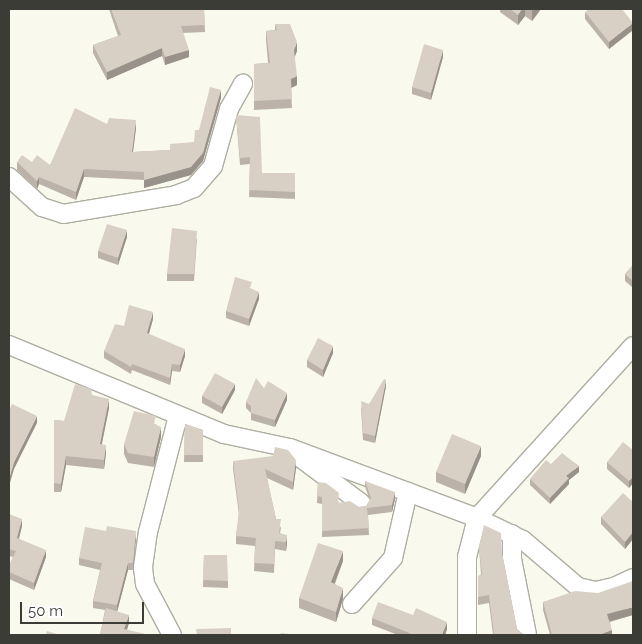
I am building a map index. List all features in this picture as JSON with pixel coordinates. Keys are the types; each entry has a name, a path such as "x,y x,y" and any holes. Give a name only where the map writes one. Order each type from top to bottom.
{"street":[{"path":"9,177 42,207 63,214 176,195 194,188 213,166 228,109 243,84"},
{"path":"9,345 224,434 290,448 477,518 512,534 578,587 596,591 614,587 633,578"},
{"path":"467,635 467,557 477,518 633,346"},
{"path":"172,635 146,584 143,567 148,532 178,416"},
{"path":"290,448 308,466 361,503"},
{"path":"352,604 393,558 408,492"},
{"path":"512,534 512,559 527,635"}],"building":[{"path":"111,9 204,9 205,25 181,26 189,50 165,57 162,48 107,72 93,45 121,35"},
{"path":"510,9 522,9 518,15"},
{"path":"589,9 622,9 633,23 609,42 585,12"},
{"path":"275,24 290,24 297,42 294,50 297,76 291,79 292,99 254,101 254,64 270,63 266,31 277,30"},
{"path":"424,44 443,50 431,93 412,87"},
{"path":"210,87 221,90 203,153 191,167 144,180 144,172 84,169 76,192 39,177 37,181 17,162 22,155 32,162 37,155 50,165 75,108 107,124 109,118 136,120 132,152 170,150 170,144 194,142 195,130 199,130"},
{"path":"236,115 260,117 262,173 295,173 295,192 249,190 250,157 240,158"},
{"path":"107,224 127,230 118,258 98,251"},
{"path":"172,228 197,231 194,274 167,274"},
{"path":"633,265 633,281 625,274"},
{"path":"235,277 252,282 250,288 259,292 249,319 226,311"},
{"path":"129,305 153,312 147,333 185,349 180,365 172,364 170,378 132,364 131,367 104,351 115,324 124,326"},
{"path":"318,338 333,346 323,370 307,360"},
{"path":"215,373 235,384 222,407 202,396"},
{"path":"256,378 264,388 268,381 287,393 275,420 251,413 251,406 246,402"},
{"path":"384,379 386,380 375,436 363,433 361,401 369,404"},
{"path":"75,384 91,389 92,395 109,399 100,444 106,445 104,460 66,456 61,484 54,483 54,420 64,421"},
{"path":"12,404 37,416 14,462 9,479 9,410"},
{"path":"134,411 156,416 154,424 161,427 154,457 128,453 124,444"},
{"path":"185,424 203,430 203,455 184,455"},
{"path":"452,434 481,446 465,484 436,472"},
{"path":"623,442 633,450 633,477 629,481 607,462"},
{"path":"275,447 288,450 296,460 293,482 265,469 276,519 281,519 279,533 287,535 286,542 275,541 274,564 254,563 256,538 236,536 239,510 233,461 273,456"},
{"path":"562,453 579,466 566,476 569,478 550,498 530,479 546,460 551,464"},
{"path":"365,481 395,492 392,505 367,508 369,528 322,531 322,497 317,496 318,482 326,483 339,493 338,503 350,501 359,507 366,506 371,498"},
{"path":"623,493 633,502 633,532 625,542 601,517"},
{"path":"9,514 22,519 17,538 46,550 34,583 9,572 9,566 16,551 9,549"},
{"path":"484,525 501,533 502,553 517,629 524,635 494,635 489,595 478,597 478,576 482,575 479,547"},
{"path":"107,526 136,531 133,563 128,563 117,605 93,601 102,563 79,558 85,527 106,531"},
{"path":"318,543 343,551 331,582 343,588 336,612 299,598"},
{"path":"204,555 227,555 228,581 203,580"},
{"path":"633,581 633,607 607,614 612,630 599,635 552,635 543,602 575,591 598,593"},
{"path":"378,602 413,615 416,608 447,622 442,635 413,635 372,618"},
{"path":"106,608 129,615 124,629 150,635 100,635"},
{"path":"231,628 231,635 197,635 196,629"},
{"path":"47,631 60,635 46,635"},
{"path":"281,633 298,635 280,635"}]}
